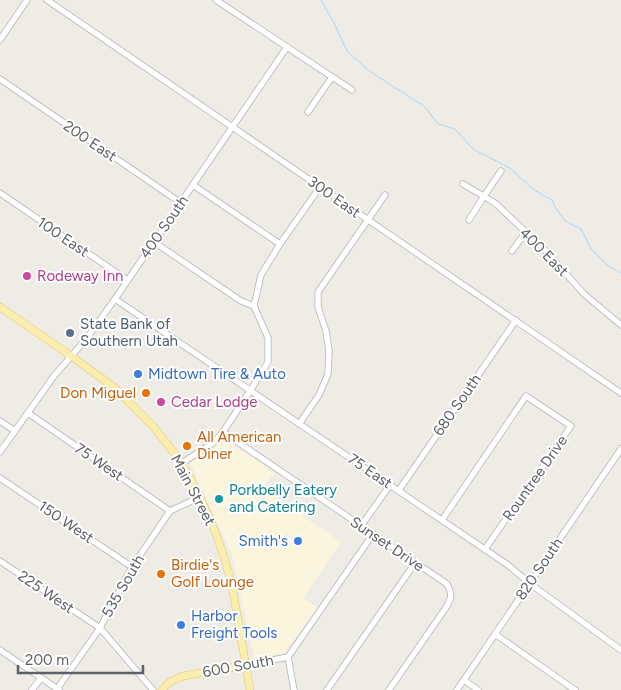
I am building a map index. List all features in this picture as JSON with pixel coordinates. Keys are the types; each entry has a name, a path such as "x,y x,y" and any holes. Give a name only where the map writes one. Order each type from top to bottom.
{"main road":[{"name":"Main Street","path":"0,308 115,388 152,425 182,462 200,497 218,540 232,585 250,690"},
{"name":"600 South","path":"162,690 170,682 182,676 246,665"}],"street":[{"path":"0,40 27,0"},
{"name":"300 East","path":"47,0 621,392"},
{"path":"216,0 352,90"},
{"name":"400 South","path":"0,452 54,376 115,299 287,47"},
{"path":"308,112 332,77"},
{"name":"200 East","path":"0,79 181,202"},
{"path":"469,220 501,171"},
{"name":"400 East","path":"463,184 494,203 544,249 584,294 621,324"},
{"path":"193,185 280,244"},
{"path":"182,462 213,443 268,362 268,338 254,306 261,275 320,187"},
{"name":"100 East","path":"0,194 127,280"},
{"path":"299,424 319,395 328,374 329,351 326,331 318,307 318,292 384,195"},
{"path":"512,251 525,233"},
{"path":"154,242 241,300 254,306"},
{"name":"75 East","path":"115,299 485,549 621,650"},
{"name":"680 South","path":"399,490 516,320"},
{"name":"Rountree Drive","path":"442,520 526,396 571,426 485,549"},
{"name":"75 West","path":"28,413 170,511"},
{"path":"0,421 15,431"},
{"name":"Sunset Drive","path":"222,432 447,584 451,591 451,598 447,606 389,690"},
{"name":"820 South","path":"457,690 621,449"},
{"name":"150 West","path":"0,478 132,567"},
{"path":"361,526 390,485"},
{"path":"170,511 200,497"},
{"name":"535 South","path":"58,690 100,628 132,567 170,511"},
{"path":"294,690 288,657 373,534"},
{"name":"225 West","path":"0,560 100,628 153,690"},
{"path":"327,690 415,563"},
{"path":"496,634 575,690"},
{"path":"0,650 58,690"},
{"name":"600 South","path":"246,665 288,657"},
{"path":"32,690 41,678"},
{"path":"464,680 478,690"}],"shaded area":[{"path":"225,439 274,473 263,489 341,542 303,598 318,608 284,653 254,658 231,552 190,463"}],"waterway":[{"path":"321,0 347,51 368,70 425,107 438,124 455,129 473,149 510,168 534,190 552,200 565,221 581,229 591,249 607,265 621,273"}],"place":[{"name":"Rodeway Inn","path":"27,276"},
{"name":"State Bank of Southern Utah","path":"70,333"},
{"name":"Midtown Tire & Auto","path":"138,374"},
{"name":"Don Miguel","path":"146,393"},
{"name":"Cedar Lodge","path":"161,402"},
{"name":"All American Diner","path":"187,446"},
{"name":"Porkbelly Eatery and Catering","path":"219,499"},
{"name":"Smith's","path":"298,541"},
{"name":"Birdie's Golf Lounge","path":"161,574"},
{"name":"Harbor Freight Tools","path":"181,625"}]}
